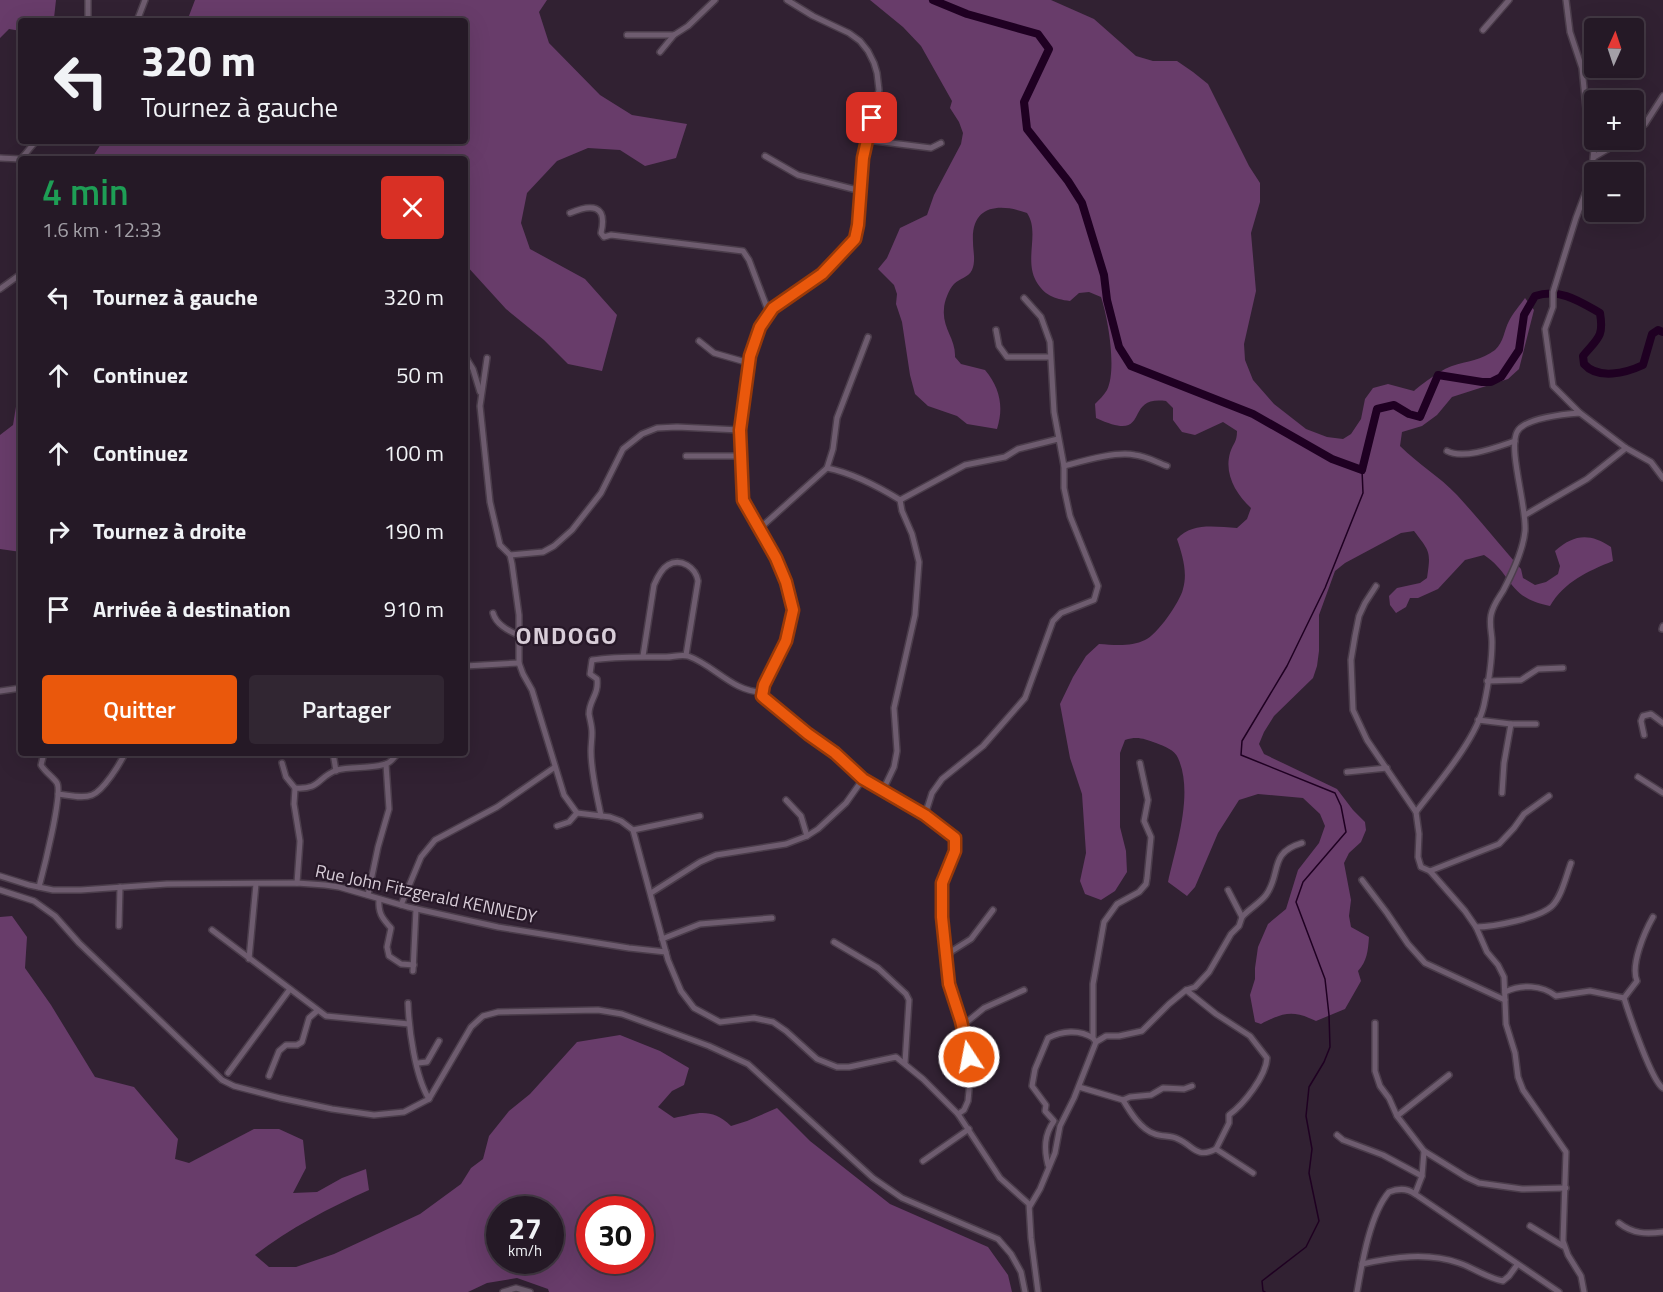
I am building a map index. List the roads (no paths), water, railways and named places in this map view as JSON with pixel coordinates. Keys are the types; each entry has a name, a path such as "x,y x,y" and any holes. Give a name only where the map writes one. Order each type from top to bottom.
{"street":[{"path":"88,0 88,18"},
{"path":"138,18 145,0"},
{"path":"660,52 674,35 688,26 715,0"},
{"path":"787,0 849,33 868,51 877,73 879,90 867,140 858,225 852,243 822,274 779,302 769,313 753,343 749,363 740,430 743,500 781,570 793,610 786,641 762,692 764,699 835,753 863,779 925,815 956,840 953,859 942,883 942,917 950,989 962,1026 970,1063 971,1076 966,1106 958,1114"},
{"path":"1483,30 1509,0"},
{"path":"1566,0 1570,32 1582,68 1584,90"},
{"path":"627,35 674,35"},
{"path":"1644,125 1663,96"},
{"path":"867,140 931,148 941,143"},
{"path":"24,156 34,144"},
{"path":"1594,150 1591,178 1553,292 1553,307 1545,329 1553,386 1580,413 1626,448 1651,462 1663,478"},
{"path":"1594,157 1606,150"},
{"path":"765,156 798,175 861,191"},
{"path":"0,158 18,159"},
{"path":"570,213 586,207 596,208 602,215 601,233 604,237 611,235 743,251 749,260 769,313"},
{"path":"0,289 18,276"},
{"path":"925,815 932,793 942,779 983,746 1025,698 1053,621 1061,613 1094,600 1097,596 1098,586 1070,516 1064,488 1064,466 1058,439 1050,342 1041,317 1024,298"},
{"path":"996,330 999,346 1007,357 1050,357"},
{"path":"759,529 827,468 833,449 837,418 868,337"},
{"path":"699,341 714,353 749,363"},
{"path":"487,358 480,418 492,518 500,544 510,555 518,594 519,663 532,690 564,795 577,813 621,821 633,830 662,939 677,985 694,1008 715,1020 725,1022 754,1018 773,1022 817,1059 837,1067 849,1067 893,1057 899,1058 958,1114 1000,1178 1023,1196 1030,1206"},
{"path":"468,361 481,394"},
{"path":"1416,812 1457,758 1484,707 1492,640 1491,615 1521,549 1525,532 1525,515 1515,441 1517,432 1529,422 1580,413"},
{"path":"510,555 543,552 554,546 572,530 601,493 623,449 642,434 657,428 677,427 740,430"},
{"path":"900,500 965,465 1005,457 1018,449 1058,439"},
{"path":"1447,452 1460,455 1515,441"},
{"path":"1525,515 1587,479 1626,448"},
{"path":"1064,466 1102,456 1128,454 1138,455 1167,466"},
{"path":"686,456 742,456"},
{"path":"827,468 855,478 900,500"},
{"path":"902,511 905,500 914,493"},
{"path":"883,790 894,767 897,751 894,708 912,636 919,562 900,500"},
{"path":"643,656 654,585 658,575 668,565 675,563 686,564 697,576 698,581 686,655"},
{"path":"1376,586 1359,616 1351,660 1353,710 1358,724 1416,812 1419,834 1418,856 1421,867 1430,871 1465,911 1476,927 1487,952 1504,977 1506,1024 1523,1090 1566,1152 1563,1246"},
{"path":"493,613 495,621 518,635"},
{"path":"601,816 591,752 592,731 589,713 591,704 597,695 598,686 597,679 590,674 589,667 592,660 686,655 702,662 746,690 762,692"},
{"path":"468,666 519,663"},
{"path":"1487,681 1521,681 1538,669 1563,668"},
{"path":"0,691 18,688"},
{"path":"1644,735 1641,721 1643,716 1651,714 1663,723"},
{"path":"1478,720 1536,724"},
{"path":"1502,793 1504,763 1511,724"},
{"path":"39,887 50,843 58,794 57,783 41,765 43,756"},
{"path":"58,794 78,796 94,794 105,784 123,756"},
{"path":"334,756 336,771"},
{"path":"295,788 306,789 316,786 326,776 336,771 386,764 395,756"},
{"path":"282,764 286,777 295,788 294,804 300,842 297,883"},
{"path":"368,895 389,809 386,764"},
{"path":"1038,1292 1030,1233 1030,1206 1055,1153 1060,1136 1060,1126 1079,1087 1094,1040 1093,984 1104,922 1117,904 1139,892 1146,884 1151,837 1143,821 1148,800 1140,764"},
{"path":"401,905 421,857 435,840 497,807 555,767"},
{"path":"1347,772 1387,768"},
{"path":"1638,777 1663,793"},
{"path":"651,894 700,862 716,855 786,844 807,836 846,803 863,779"},
{"path":"1430,871 1499,844 1524,814 1548,796"},
{"path":"786,800 801,816 807,836"},
{"path":"557,826 569,822 577,813"},
{"path":"633,830 700,816"},
{"path":"1094,1040 1142,1031 1168,1004 1186,990 1195,987 1209,972 1231,934 1239,926 1242,917 1265,896 1283,853 1290,847 1302,843"},
{"path":"1476,927 1521,919 1551,907 1557,900 1571,863"},
{"name":"Rue John Fitzgerald KENNEDY","path":"0,876 39,887 81,890 297,883 339,887 416,909 517,931 666,952"},
{"path":"1362,880 1408,944 1425,963 1505,1000"},
{"path":"249,958 256,884"},
{"path":"119,926 120,887"},
{"path":"0,890 34,900 55,916 79,943 222,1080 234,1086 280,1098 374,1115 404,1112 429,1099 471,1027 483,1016 498,1012 598,1010 622,1014 709,1046 748,1064 873,1178 902,1198 998,1239 1011,1254 1021,1272 1025,1292"},
{"path":"1228,890 1242,917"},
{"path":"379,898 378,910 381,918 391,928 387,947 389,956 400,964 414,968 416,909"},
{"path":"946,957 971,939 993,910"},
{"path":"1624,998 1637,981 1635,976 1639,950 1653,917"},
{"path":"662,939 700,924 772,918"},
{"path":"212,930 326,1016 409,1024"},
{"path":"834,942 878,968 906,994 909,1000 905,1063"},
{"path":"1505,992 1523,985 1549,991 1556,996 1590,991 1624,998"},
{"path":"228,1073 290,989"},
{"path":"962,1026 984,1008 1024,990"},
{"path":"1186,990 1216,1014 1250,1036 1267,1058 1263,1071 1248,1097 1229,1115 1228,1123 1216,1149"},
{"path":"1624,998 1651,1072 1659,1086 1663,1088"},
{"path":"408,1003 409,1024 421,1085 429,1099"},
{"path":"269,1076 279,1051 286,1044 297,1045 302,1042 309,1018 317,1011"},
{"path":"1375,1023 1375,1071 1380,1086 1389,1098 1397,1116 1424,1151 1479,1183 1521,1189 1566,1188"},
{"path":"1048,1165 1046,1137 1054,1120 1045,1111 1046,1105 1032,1086 1035,1069 1048,1038 1066,1032 1084,1032 1094,1040"},
{"path":"418,1063 427,1062 439,1041"},
{"path":"1397,1116 1449,1075"},
{"path":"1079,1087 1123,1100 1151,1095 1163,1088 1184,1089 1192,1086"},
{"path":"1123,1100 1133,1117 1150,1132 1181,1140 1200,1153 1216,1149 1253,1173"},
{"path":"923,1161 969,1128"},
{"path":"1337,1136 1383,1155 1422,1176"},
{"path":"1415,1194 1422,1176 1424,1151"},
{"path":"1357,1292 1372,1229 1386,1195 1400,1189 1406,1189 1415,1194 1559,1292"},
{"path":"1619,1223 1635,1232 1649,1234 1663,1232"},
{"path":"1530,1226 1563,1246 1581,1276 1584,1292"},
{"path":"1362,1264 1396,1257 1434,1257 1459,1263 1503,1281 1517,1265"},
{"path":"503,1292 516,1288 530,1292"}],"waterway":[{"path":"933,0 967,14 1038,34 1049,49 1024,102 1027,129 1068,181 1082,203 1104,275 1107,300 1119,347 1131,366 1253,414 1332,459 1362,470 1377,409 1394,405 1409,414 1420,417 1438,375 1482,382 1491,382 1501,377 1519,350 1524,315 1535,296 1553,294 1569,297 1600,313 1599,337 1583,356 1584,364 1597,372 1621,372 1643,365 1652,334 1658,330 1663,332"},
{"path":"1265,1292 1262,1281 1306,1247 1319,1221 1309,1173 1312,1149 1306,1116 1309,1087 1330,1047 1329,1015 1325,979 1296,902 1303,882 1346,832 1341,806 1335,793 1241,755 1242,741 1287,666 1325,588 1363,493 1362,470"}],"district":[{"name":"ONDOGO","path":"567,636"}]}
